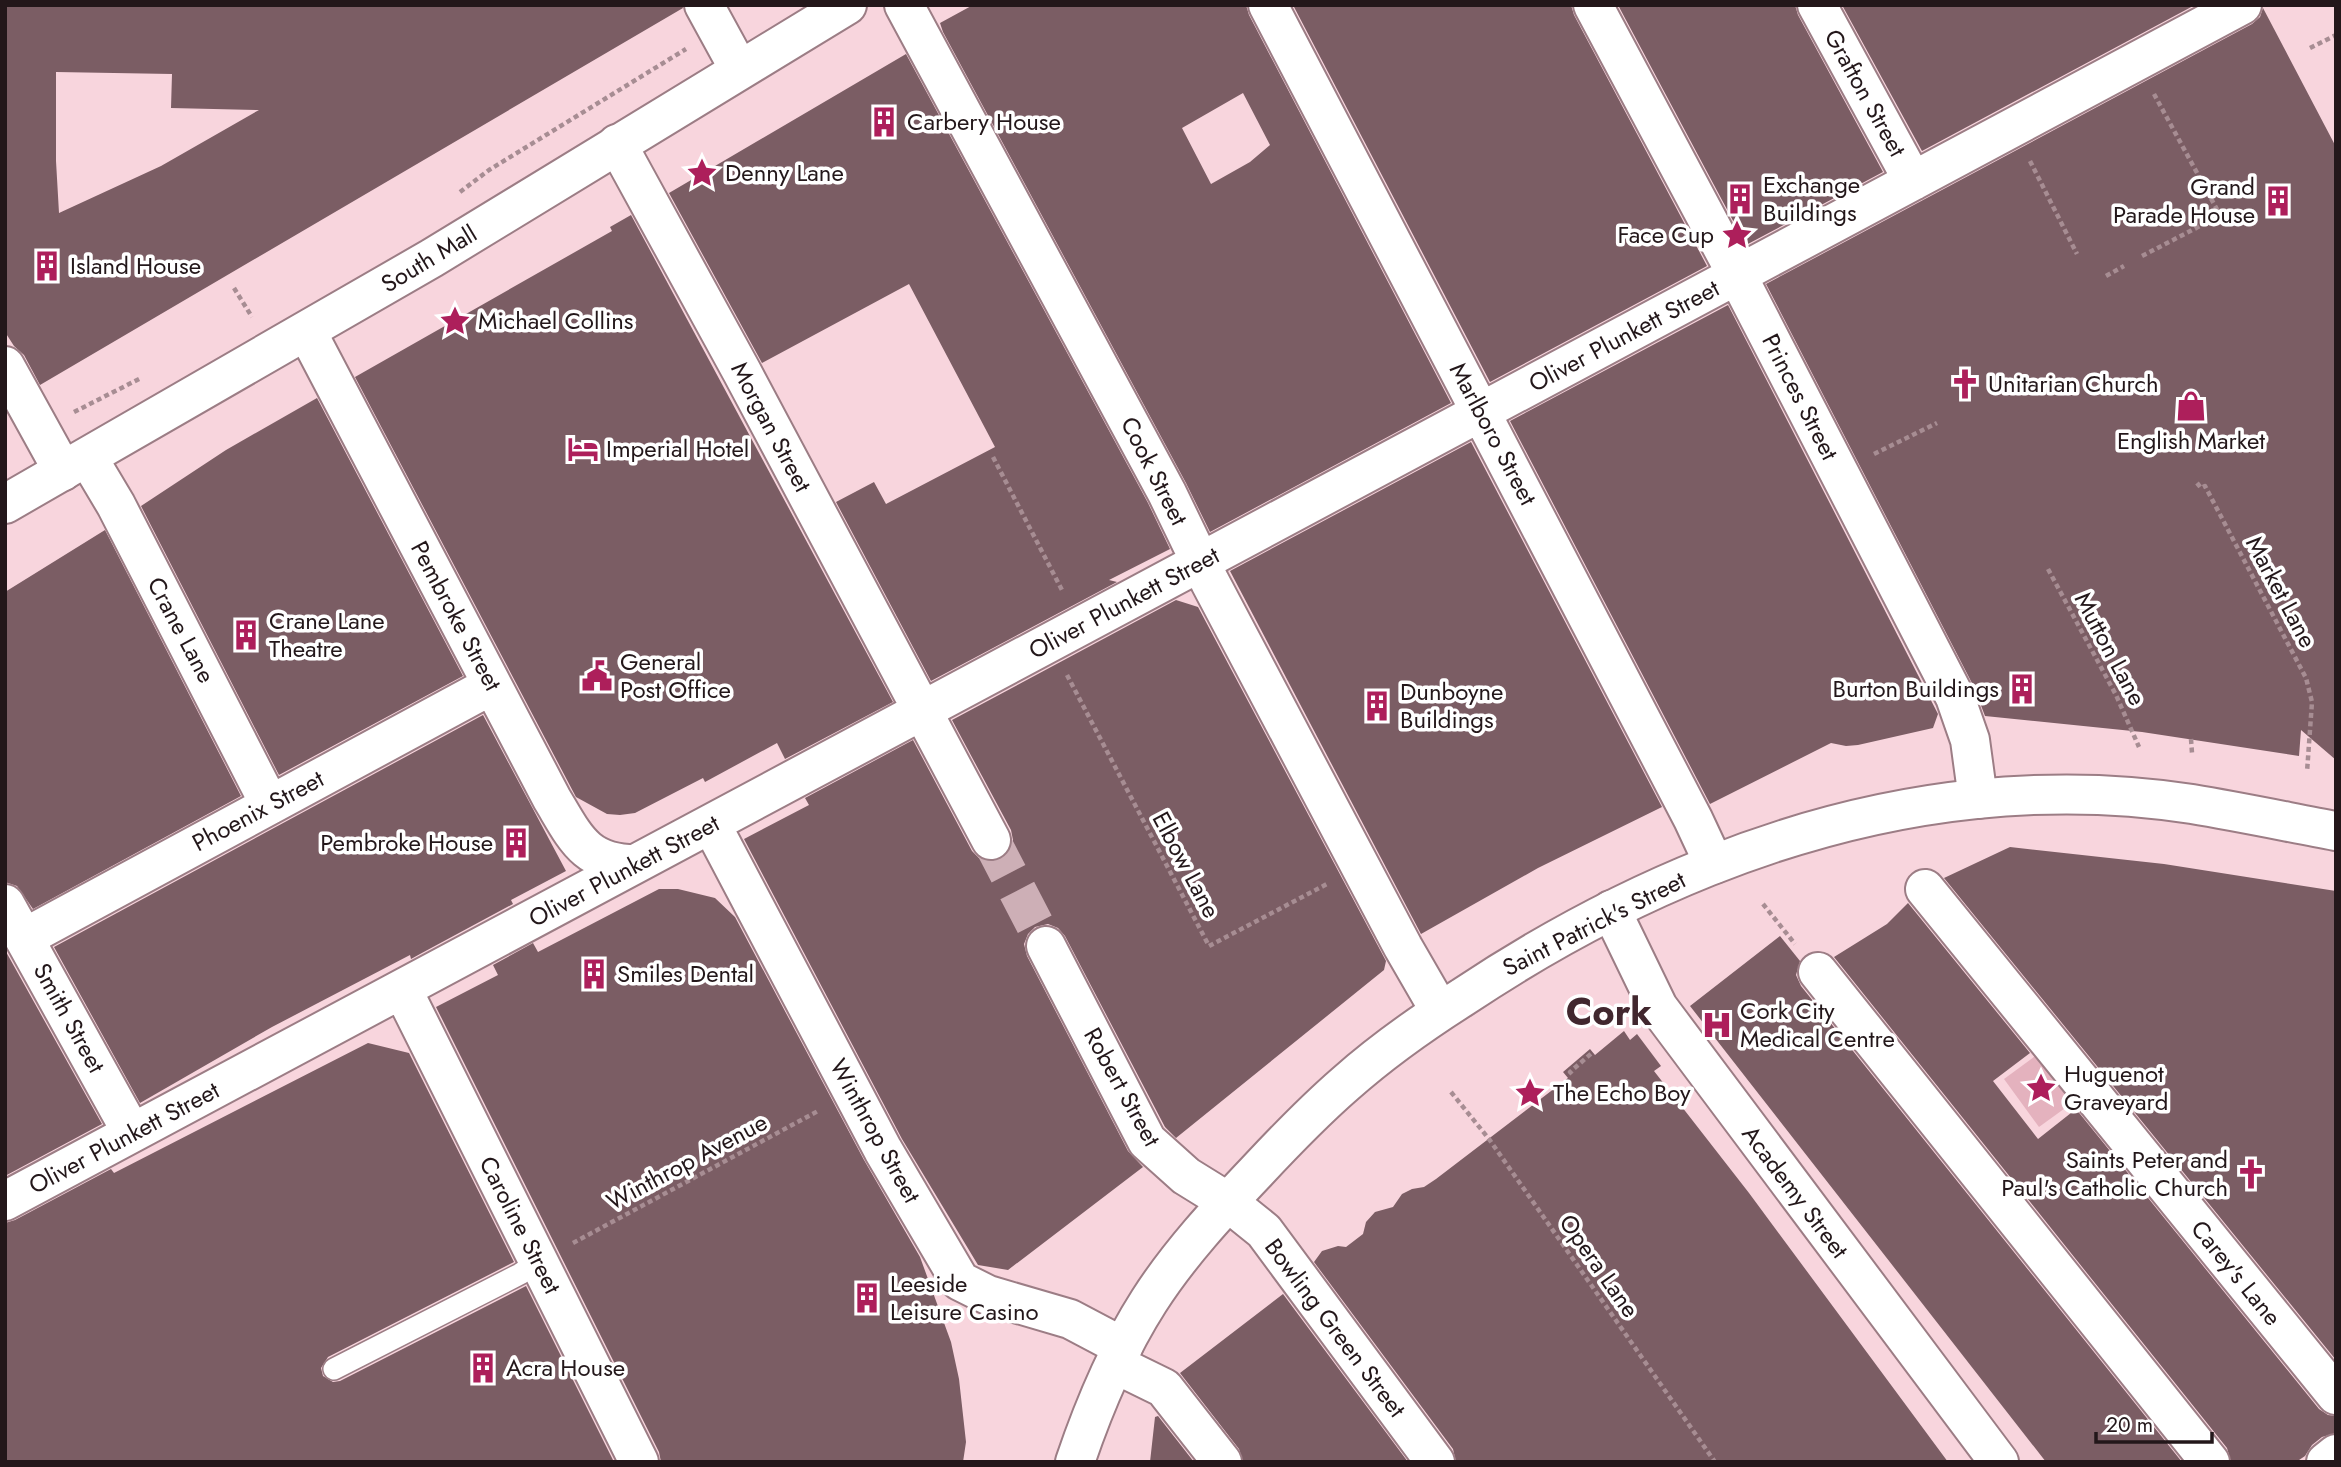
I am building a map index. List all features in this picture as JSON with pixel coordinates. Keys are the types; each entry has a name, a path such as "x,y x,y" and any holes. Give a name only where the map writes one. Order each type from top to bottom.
{"main road":[{"path":"704,5 739,69"},
{"name":"South Mall","path":"5,504 307,332 846,5"},
{"name":"Cook Street","path":"904,5 1167,493 1200,562 1413,966 1440,1012"},
{"name":"Marlboro Street","path":"1268,5 1482,412 1714,864"},
{"name":"Princes Street","path":"1593,5 1737,275 1955,697 1970,740 1978,799"},
{"name":"Grafton Street","path":"1817,5 1913,181"},
{"name":"Oliver Plunkett Street","path":"5,1201 2242,5"},
{"name":"Morgan Street","path":"617,144 923,710"},
{"name":"Pembroke Street","path":"307,332 552,799 578,842 601,859 618,864 635,864"},
{"name":"Crane Lane","path":"5,366 76,464 116,505 270,805"},
{"name":"Phoenix Street","path":"24,937 492,685"},
{"path":"923,710 991,839"},
{"name":"Saint Patrick's Street","path":"1074,1462 1091,1414 1150,1300 1181,1256 1294,1132 1346,1083 1440,1012 1510,965 1611,909 1714,864 1774,842 1829,826 1917,807 1978,799 2035,796 2140,799 2189,804 2336,831"},
{"name":"Winthrop Street","path":"711,824 852,1093 960,1281 988,1295 1070,1319 1164,1388 1222,1462"},
{"name":"Carey's Lane","path":"1925,889 2336,1395"},
{"name":"Smith Street","path":"5,904 132,1133"},
{"name":"Academy Street","path":"1611,909 1658,1007 1999,1462"},
{"name":"Robert Street","path":"1046,946 1147,1141 1186,1176 1228,1202"},
{"path":"1818,972 2210,1462"},
{"name":"Caroline Street","path":"402,989 639,1462"},
{"name":"Bowling Green Street","path":"1228,1202 1256,1224 1278,1248 1437,1455"},
{"path":"2326,1462 2336,1454"}],"lane":[{"path":"334,1369 520,1274 538,1262"}],"path":[{"path":"2310,48 2336,35"},
{"path":"2151,88 2220,215 2212,219"},
{"path":"2025,151 2077,254"},
{"path":"2142,256 2200,226"},
{"path":"2106,276 2124,266"},
{"path":"234,288 253,318"},
{"path":"1839,472 1937,423"},
{"path":"993,457 1068,603"},
{"name":"Market Lane","path":"2197,482 2201,488 2205,486 2306,678 2312,702 2307,772"},
{"name":"Mutton Lane","path":"2048,569 2116,695 2139,747"},
{"name":"Elbow Lane","path":"1063,667 1209,946 1329,883"},
{"path":"2191,739 2192,753"},
{"path":"1763,904 1818,972"},
{"path":"1572,1074 1570,1072 1593,1052"},
{"name":"Opera Lane","path":"1451,1092 1496,1150 1715,1462"},
{"name":"Winthrop Avenue","path":"538,1262 852,1093"}],"shaded area":[{"path":"2042,1051 2079,1098 2039,1127 2004,1079"}],"building":[{"path":"5,5 682,5 683,8 40,385 24,355 5,332","holes":["56,72 172,74 171,108 259,110 161,166 59,213"]},
{"path":"973,5 1246,5 1451,403 1210,532 940,23","holes":["1243,93 1270,145 1250,162 1211,184 1182,128"]},
{"path":"1293,5 1571,5 1707,266 1490,382"},
{"path":"1618,5 1795,5 1883,172 1746,245"},
{"path":"1842,5 2195,5 1922,151"},
{"path":"2263,8 2336,147 2336,760 2301,730 2299,756 2142,732 1985,716 1974,687 1766,284 2252,24 2260,17"},
{"path":"906,54 1148,503 1170,549 1109,580 1117,582 931,681 836,502 874,482 886,504 995,447 909,284 762,363 669,193"},
{"path":"631,215 893,702 785,759 777,743 705,782 703,778 635,813 620,815 607,814 576,797 355,377 612,231 610,227"},
{"path":"1728,305 1938,714 1933,728 1858,745 1831,743 1710,804 1510,421"},
{"path":"317,398 463,676 279,775 141,506 226,450"},
{"path":"1471,442 1662,807 1538,868 1421,934 1230,571"},
{"path":"105,530 241,796 33,909 17,886 5,882 5,592"},
{"path":"1176,600 1198,607 1386,961 1384,970 1176,1138 1165,1127 1065,936 1058,928 1048,924 1035,927 1024,944 1027,956 1128,1151 1143,1167 1008,1270 978,1265 902,1139 744,839 809,805 805,798 913,740 972,851 979,858 990,862 1002,859 1010,851 1013,840 1011,830 952,720"},
{"path":"483,715 566,871 511,900 513,904 411,959 410,955 272,1027 140,1103 54,947"},
{"path":"2010,847 2164,864 2336,891 2336,1360 1944,878"},
{"path":"659,889 678,889 715,898 735,917 864,1160 920,1257 951,1342 959,1379 966,1442 963,1462 661,1462 659,1452 436,1007 498,975 493,965 533,943 538,952"},
{"path":"1908,903 2030,1053 1993,1081 2038,1139 2076,1109 2319,1409 2328,1415 2336,1416 2336,1433 2322,1437 2296,1462 2231,1462 2227,1448 1834,957 1887,924"},
{"path":"1780,936 1800,961 1796,975 1801,986 2182,1462 2046,1462 1690,1006"},
{"path":"5,950 102,1124 5,1176"},
{"path":"1624,1031 1630,1040 1637,1034 1661,1066 1654,1071 1749,1193 1948,1462 1456,1462 1453,1449 1314,1262 1322,1251 1338,1246 1346,1247 1363,1234 1366,1222 1375,1212 1393,1207 1402,1194 1424,1187 1436,1179 1568,1078 1563,1072 1590,1049 1595,1055"},
{"path":"368,1043 409,1053 514,1262 328,1357 321,1368 323,1376 333,1382 340,1381 526,1286 614,1462 5,1462 5,1223 111,1169 114,1173"},
{"path":"1283,1294 1408,1462 1243,1462 1239,1449 1180,1373"},
{"path":"1158,1416 1194,1462 1150,1462 1155,1417"}],"tunnel":[{"path":"991,840 1046,946"}],"place":[{"name":"Carbery House","path":"884,122"},
{"name":"Denny Lane","path":"702,173"},
{"name":"Exchange Buildings","path":"1740,199"},
{"name":"Grand Parade House","path":"2278,201"},
{"name":"Face Cup","path":"1737,235"},
{"name":"Island House","path":"47,266"},
{"name":"Michael Collins","path":"455,321"},
{"name":"Unitarian Church","path":"1965,384"},
{"name":"English Market","path":"2191,406"},
{"name":"Imperial Hotel","path":"583,449"},
{"name":"Crane Lane Theatre","path":"246,635"},
{"name":"General Post Office","path":"597,676"},
{"name":"Burton Buildings","path":"2022,689"},
{"name":"Dunboyne Buildings","path":"1377,706"},
{"name":"Pembroke House","path":"516,843"},
{"name":"Smiles Dental","path":"594,974"},
{"name":"Cork City Medical Centre","path":"1717,1025"},
{"name":"Huguenot Graveyard","path":"2041,1088"},
{"name":"The Echo Boy","path":"1530,1093"},
{"name":"Saints Peter and Paul's Catholic Church","path":"2251,1174"},
{"name":"Leeside Leisure Casino","path":"867,1298"},
{"name":"Acra House","path":"483,1368"}],"district":[{"name":"Cork","path":"1609,1012"}]}
